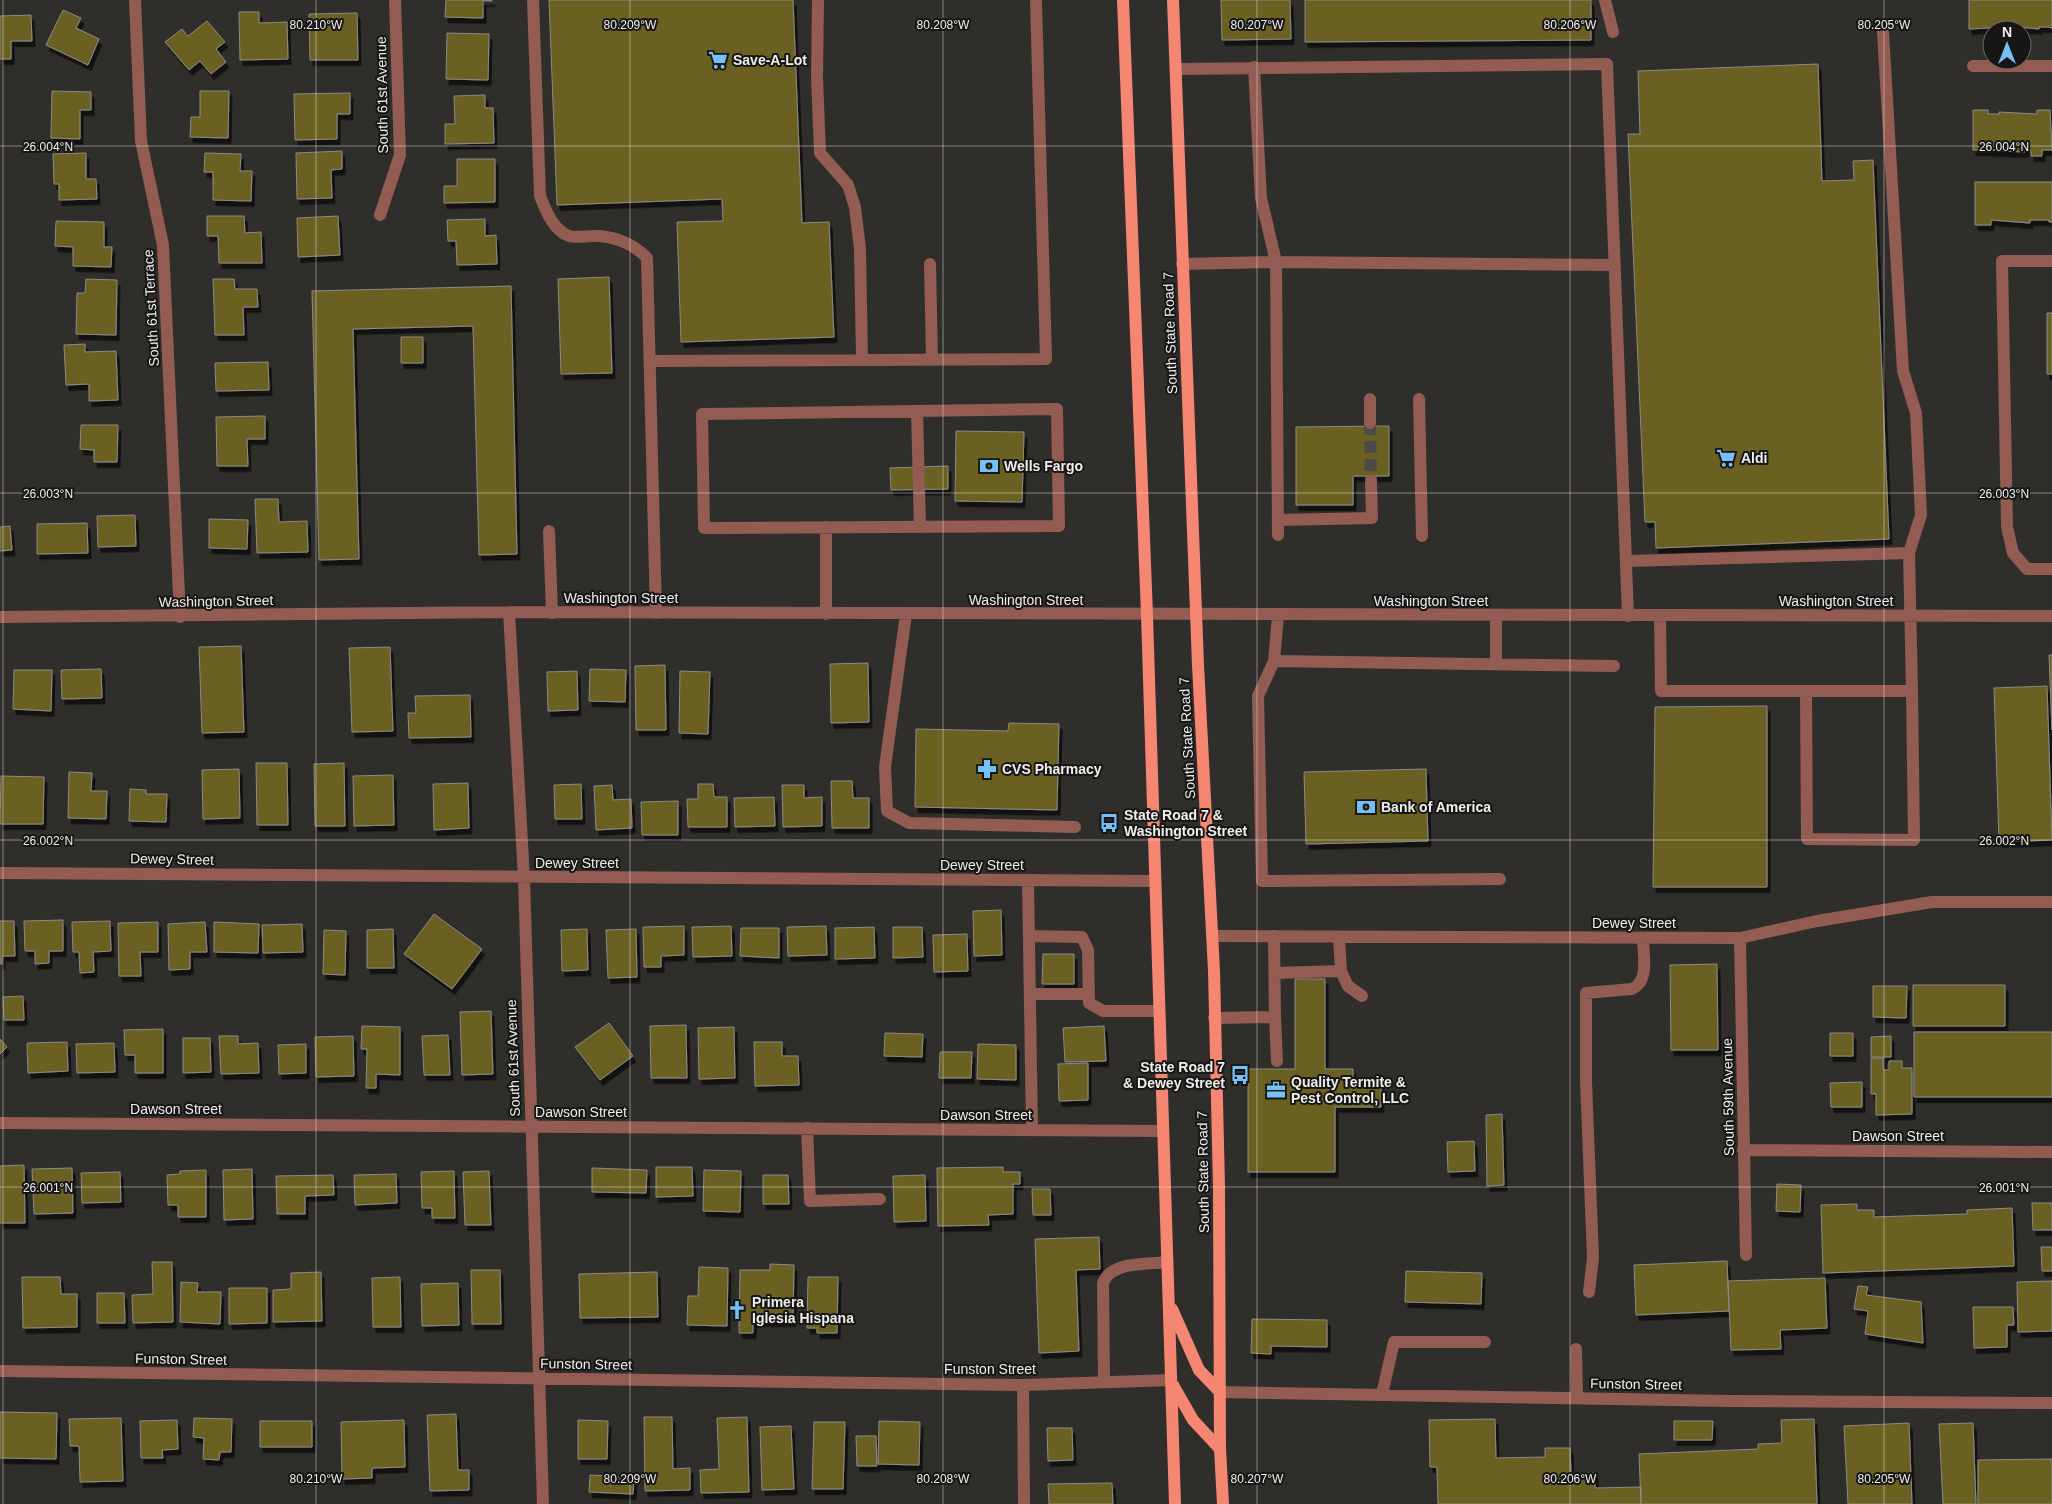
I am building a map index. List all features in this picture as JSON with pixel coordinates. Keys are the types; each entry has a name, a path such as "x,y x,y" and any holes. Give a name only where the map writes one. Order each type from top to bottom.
{"main road":[{"path":"1123,0 1147,615 1175,1504"},
{"name":"South State Road 7","path":"1173,0 1177,69 1182,264 1212,936 1219,1187 1220,1449 1223,1504"},
{"path":"1168,1302 1199,1370 1220,1392"},
{"path":"1171,1380 1193,1420 1220,1449"}],"street":[{"name":"South 61st Terrace","path":"136,0 141,141 164,245 180,617"},
{"name":"South 61st Avenue","path":"380,216 400,155 395,0"},
{"path":"534,0 540,196 546,213 555,224 570,236 604,236 637,247 647,258 656,613"},
{"path":"818,0 817,77 820,153 848,185 855,207 860,249 862,359"},
{"path":"1605,0 1613,32"},
{"path":"650,361 1046,359 1036,2"},
{"path":"1806,691 1806,839 1914,840 1912,616 1909,553 1921,515 1916,413 1903,371 1883,32"},
{"path":"1177,69 1607,64 1628,616"},
{"path":"1973,66 2052,66"},
{"path":"1254,67 1261,198 1276,262 1278,535"},
{"path":"2052,261 2002,260 2008,527 2012,553 2027,569 2052,569"},
{"path":"1182,264 1276,262 1615,265"},
{"path":"930,264 932,359"},
{"path":"1370,399 1370,423"},
{"path":"1419,399 1422,536"},
{"path":"1057,409 1058,526 920,527 704,528 702,414 1057,409"},
{"path":"917,411 920,527"},
{"path":"1278,520 1372,518 1371,481"},
{"path":"826,527 826,614"},
{"path":"549,532 552,613"},
{"path":"1627,561 1909,553"},
{"name":"Washington Street","path":"0,617 180,617 509,612 1278,616 2052,616"},
{"name":"South 61st Avenue","path":"509,612 524,878 538,1379 544,1504"},
{"path":"906,614 885,767 887,812 909,823 1075,827"},
{"path":"1278,616 1274,660 1258,696 1262,881 1500,880"},
{"path":"1496,616 1496,664"},
{"path":"1660,616 1661,691 1912,691"},
{"path":"1274,660 1614,666"},
{"name":"Dewey Street","path":"0,873 1154,881"},
{"path":"1028,880 1032,1130"},
{"name":"Dewey Street","path":"1212,936 1740,938 1817,921 1932,902 2052,902"},
{"path":"1029,936 1082,937 1088,950 1089,1003 1103,1011 1158,1011"},
{"path":"1274,936 1277,1060"},
{"path":"1339,937 1341,971 1348,986 1362,996"},
{"path":"1589,1292 1593,1258 1586,1081 1586,992 1632,990 1639,986 1644,979 1643,938"},
{"name":"South 59th Avenue","path":"1740,938 1746,1255"},
{"path":"1275,973 1341,971"},
{"path":"1030,994 1089,994"},
{"path":"1214,1018 1276,1017"},
{"name":"Dawson Street","path":"0,1123 1163,1131"},
{"path":"807,1128 810,1201 880,1199"},
{"name":"Dawson Street","path":"1743,1150 2052,1152"},
{"path":"1104,1382 1103,1283 1106,1277 1118,1268 1166,1262"},
{"path":"1382,1394 1394,1342 1484,1342"},
{"path":"1576,1349 1577,1397"},
{"name":"Funston Street","path":"0,1371 1023,1385 1171,1380"},
{"path":"1023,1385 1024,1504"},
{"name":"Funston Street","path":"1220,1392 2052,1403"}],"building":[{"path":"446,0 492,1 483,1 483,18 445,17"},
{"path":"549,0 793,0 802,223 829,222 834,337 681,342 677,222 723,221 722,199 557,205"},
{"path":"1221,0 1290,0 1291,39 1222,40"},
{"path":"1305,0 1591,0 1591,40 1305,42"},
{"path":"1969,0 2052,0 2052,29 2050,27 2032,28 2032,20 1982,20 1982,28 1969,29"},
{"path":"63,10 81,18 76,28 99,39 88,65 46,45"},
{"path":"239,12 259,12 259,23 287,22 288,59 240,60"},
{"path":"357,13 358,60 310,60 309,14"},
{"path":"31,15 32,41 11,41 11,59 0,59 0,16"},
{"path":"207,21 225,42 216,49 226,62 211,74 200,61 189,70 165,42 182,29 188,36"},
{"path":"447,33 489,34 488,80 446,79"},
{"path":"1818,64 1822,181 1854,180 1853,161 1873,160 1889,539 1656,548 1655,522 1645,522 1628,134 1640,134 1638,71"},
{"path":"52,91 91,92 91,110 80,110 80,139 51,138"},
{"path":"200,91 229,91 228,138 190,137 191,117 200,117"},
{"path":"350,93 350,114 337,114 337,139 295,140 294,94"},
{"path":"485,95 485,108 493,108 494,143 445,144 445,124 455,124 454,96"},
{"path":"1973,110 1988,110 1988,114 1999,114 1999,112 2037,114 2037,110 2050,110 2052,150 2042,150 2042,156 2031,156 2031,150 2025,150 2025,152 1973,150"},
{"path":"342,151 342,169 331,170 332,198 297,199 296,153"},
{"path":"86,153 86,179 96,179 97,199 59,200 59,184 54,184 53,154"},
{"path":"205,153 241,154 240,171 252,171 251,201 213,200 213,172 204,172"},
{"path":"457,159 495,159 495,202 444,203 444,186 457,186"},
{"path":"1975,182 2052,182 2052,222 2049,222 2049,220 2030,220 2030,223 1991,220 1991,225 1975,225"},
{"path":"207,216 244,216 245,233 261,232 262,263 219,263 218,236 207,236"},
{"path":"338,216 340,255 298,257 297,218"},
{"path":"485,219 485,236 496,235 497,264 457,265 456,241 448,241 447,220"},
{"path":"56,221 104,222 104,247 112,247 111,267 73,266 73,247 55,246"},
{"path":"609,277 612,373 561,374 558,279"},
{"path":"86,279 117,280 116,335 76,334 77,293 85,293"},
{"path":"213,279 234,279 235,289 257,289 258,307 243,307 244,335 215,335"},
{"path":"511,286 517,554 479,555 473,326 353,329 359,559 319,560 312,291"},
{"path":"2047,313 2052,313 2052,374 2047,374"},
{"path":"401,337 423,337 423,363 401,363"},
{"path":"85,344 85,352 116,351 118,400 89,401 89,384 66,385 64,345"},
{"path":"268,362 269,390 216,391 215,363"},
{"path":"265,416 265,439 247,439 248,466 217,466 216,417"},
{"path":"81,425 118,425 117,462 94,462 94,450 80,449"},
{"path":"1389,426 1389,476 1353,476 1353,505 1296,505 1296,427"},
{"name":"Wells Fargo","path":"956,431 1024,432 1022,502 955,501"},
{"path":"948,466 948,489 891,490 890,468"},
{"path":"255,499 278,499 279,522 307,521 308,552 257,553"},
{"path":"135,515 136,546 98,547 97,516"},
{"path":"209,519 248,520 247,549 209,548"},
{"path":"87,523 88,553 37,554 37,524"},
{"path":"10,526 12,550 0,551 0,527"},
{"path":"241,646 244,732 202,733 199,647"},
{"path":"390,647 393,731 352,732 349,648"},
{"path":"2049,655 2052,655 2052,730"},
{"path":"868,663 869,722 831,723 830,664"},
{"path":"665,665 666,730 636,730 635,666"},
{"path":"101,669 102,698 62,699 61,670"},
{"path":"590,669 626,670 625,702 589,701"},
{"path":"14,670 52,670 51,711 13,709"},
{"path":"577,671 578,710 548,711 547,672"},
{"path":"680,671 710,672 708,734 679,733"},
{"path":"2047,686 2052,840 1999,842 1994,688"},
{"path":"470,695 471,737 409,738 408,713 416,713 415,696"},
{"path":"1767,706 1767,887 1653,887 1655,707"},
{"name":"CVS Pharmacy","path":"1009,723 1059,724 1057,810 915,807 916,729 1008,731"},
{"path":"256,763 287,763 288,825 257,825"},
{"path":"344,763 345,826 315,826 314,764"},
{"path":"239,769 240,818 203,819 202,770"},
{"name":"Bank of America","path":"1426,769 1428,841 1306,844 1304,772"},
{"path":"69,772 92,773 91,791 107,791 106,819 68,818"},
{"path":"393,775 394,825 354,826 353,776"},
{"path":"1,776 44,777 43,824 0,824"},
{"path":"831,781 852,781 853,798 869,798 869,828 832,828"},
{"path":"468,783 469,828 434,830 433,784"},
{"path":"581,784 582,819 555,819 554,785"},
{"path":"698,784 713,784 714,797 727,797 727,827 688,827 687,799 698,799"},
{"path":"612,785 613,800 631,799 632,828 596,830 594,786"},
{"path":"782,785 804,785 804,798 822,797 822,826 783,827"},
{"path":"130,789 146,790 146,794 167,794 166,822 129,821"},
{"path":"774,797 775,826 735,827 734,798"},
{"path":"678,801 678,835 642,835 641,802"},
{"path":"1001,910 1002,955 974,956 973,911"},
{"path":"434,914 482,949 452,989 404,954"},
{"path":"63,920 63,951 49,951 49,963 35,964 35,951 25,951 24,921"},
{"path":"0,921 14,921 15,956 2,956 2,964 0,964"},
{"path":"110,921 111,951 93,952 94,972 80,973 79,952 73,952 72,922"},
{"path":"158,922 158,952 140,952 141,976 119,976 118,923"},
{"path":"205,922 207,952 190,952 190,969 169,970 168,924"},
{"path":"214,922 259,924 258,953 214,952"},
{"path":"302,924 303,952 263,953 262,925"},
{"path":"684,926 684,955 661,956 661,967 644,967 643,927"},
{"path":"731,926 732,956 693,957 692,927"},
{"path":"826,926 827,955 788,956 787,927"},
{"path":"874,927 875,958 835,959 835,928"},
{"path":"893,927 922,927 923,957 893,958"},
{"path":"741,928 779,928 779,958 740,956"},
{"path":"393,929 394,968 367,968 367,930"},
{"path":"587,929 588,970 562,971 561,930"},
{"path":"636,929 637,977 608,978 606,930"},
{"path":"324,930 346,931 345,975 323,974"},
{"path":"967,934 968,971 934,972 933,935"},
{"path":"1043,954 1074,954 1074,984 1042,984"},
{"path":"1717,964 1718,1050 1671,1050 1670,965"},
{"path":"1295,979 1325,979 1325,1069 1353,1069 1353,1085 1381,1085 1381,1107 1335,1107 1335,1172 1248,1172 1248,1069 1295,1069"},
{"path":"1913,985 2005,985 2005,1026 1913,1026"},
{"path":"1873,986 1907,986 1906,1018 1873,1017"},
{"path":"23,996 24,1020 4,1020 3,997"},
{"path":"491,1011 493,1074 462,1075 460,1012"},
{"path":"609,1023 633,1056 600,1080 575,1047"},
{"path":"686,1025 687,1078 651,1078 650,1026"},
{"path":"362,1026 400,1027 400,1075 376,1074 376,1088 366,1088 367,1049 361,1049"},
{"path":"1104,1026 1106,1061 1065,1062 1063,1028"},
{"path":"734,1027 735,1078 699,1079 698,1028"},
{"path":"163,1029 163,1073 135,1073 135,1055 125,1055 124,1030"},
{"path":"1914,1032 2052,1032 2052,1097 1914,1097"},
{"path":"885,1033 923,1034 922,1057 884,1056"},
{"path":"1830,1033 1853,1033 1853,1056 1830,1056"},
{"path":"448,1035 450,1075 424,1075 422,1036"},
{"path":"219,1036 238,1036 238,1044 258,1043 259,1073 221,1074"},
{"path":"353,1036 354,1076 316,1077 315,1037"},
{"path":"1891,1036 1891,1057 1871,1057 1871,1037"},
{"path":"183,1038 210,1038 211,1072 183,1073"},
{"path":"0,1039 7,1047 0,1054"},
{"path":"67,1042 68,1071 28,1073 27,1043"},
{"path":"754,1042 782,1042 782,1056 798,1056 799,1085 755,1086"},
{"path":"114,1043 115,1072 77,1073 76,1044"},
{"path":"306,1044 306,1073 279,1074 278,1045"},
{"path":"978,1044 1016,1045 1016,1080 977,1079"},
{"path":"940,1052 972,1052 971,1078 939,1078"},
{"path":"1871,1058 1883,1058 1883,1070 1889,1070 1889,1061 1902,1061 1902,1068 1912,1068 1912,1114 1876,1115 1876,1094 1871,1094"},
{"path":"1088,1063 1088,1100 1059,1101 1058,1064"},
{"path":"1862,1082 1862,1107 1831,1107 1830,1083"},
{"path":"1502,1114 1504,1185 1487,1186 1486,1115"},
{"path":"1474,1141 1475,1171 1448,1172 1447,1142"},
{"path":"24,1165 25,1223 0,1223 0,1166"},
{"path":"656,1167 692,1167 693,1196 656,1197"},
{"path":"1003,1167 1003,1172 1020,1172 1020,1184 1013,1184 1013,1214 988,1215 989,1225 938,1226 937,1168"},
{"path":"72,1168 73,1213 34,1214 32,1169"},
{"path":"592,1168 647,1170 646,1193 592,1192"},
{"path":"252,1169 253,1219 224,1220 223,1170"},
{"path":"206,1170 206,1217 178,1217 178,1205 168,1205 167,1175 180,1174 180,1171"},
{"path":"704,1170 741,1171 740,1212 703,1211"},
{"path":"454,1171 455,1218 432,1218 432,1208 422,1208 421,1172"},
{"path":"489,1171 491,1225 465,1225 463,1172"},
{"path":"120,1172 121,1202 82,1203 81,1173"},
{"path":"396,1174 397,1203 355,1205 354,1175"},
{"path":"333,1175 334,1195 305,1196 305,1214 277,1214 276,1176"},
{"path":"763,1175 788,1175 789,1204 763,1204"},
{"path":"925,1175 926,1221 894,1222 893,1176"},
{"path":"1777,1184 1801,1185 1800,1212 1776,1211"},
{"path":"1032,1189 1050,1189 1051,1215 1033,1215"},
{"path":"2032,1203 2052,1203 2052,1230 2033,1230"},
{"path":"1857,1204 1857,1210 1874,1210 1874,1217 1967,1214 1967,1210 2012,1208 2014,1266 1823,1273 1821,1205"},
{"path":"1099,1237 1100,1269 1076,1270 1079,1351 1039,1353 1035,1239"},
{"path":"2041,1247 2052,1247 2052,1271 2042,1271"},
{"path":"1727,1261 1729,1311 1636,1315 1634,1265"},
{"path":"152,1262 172,1262 173,1322 133,1323 132,1295 153,1294"},
{"path":"770,1264 794,1265 793,1321 753,1321 753,1333 739,1333 740,1270 770,1270"},
{"path":"699,1267 728,1268 727,1326 687,1325 688,1296 698,1296"},
{"path":"471,1270 500,1270 501,1324 472,1324"},
{"path":"1406,1271 1482,1273 1481,1304 1405,1302"},
{"path":"321,1272 322,1321 273,1322 273,1290 291,1289 291,1273"},
{"path":"657,1272 658,1317 580,1318 579,1274"},
{"path":"22,1277 60,1277 61,1294 77,1294 77,1327 23,1328"},
{"path":"400,1277 401,1327 373,1327 372,1278"},
{"path":"808,1277 838,1277 837,1333 817,1333 817,1328 807,1328"},
{"path":"1825,1278 1827,1328 1780,1330 1781,1349 1731,1350 1728,1281"},
{"path":"2052,1281 2052,1331 2018,1332 2017,1282"},
{"path":"181,1282 198,1283 197,1292 221,1292 220,1324 180,1322"},
{"path":"458,1283 459,1325 422,1326 421,1284"},
{"path":"1858,1286 1868,1287 1866,1295 1921,1302 1923,1343 1865,1334 1868,1311 1854,1309"},
{"path":"229,1288 267,1288 267,1323 229,1324"},
{"path":"97,1293 124,1293 125,1323 97,1323"},
{"path":"1973,1307 2013,1307 2014,1325 2007,1325 2007,1347 1974,1348"},
{"path":"1252,1319 1327,1320 1327,1347 1271,1346 1271,1354 1251,1353"},
{"path":"0,1412 57,1413 56,1459 0,1458"},
{"path":"456,1414 458,1470 469,1470 469,1490 430,1491 427,1415"},
{"path":"644,1417 672,1417 673,1469 690,1468 690,1490 645,1491"},
{"path":"747,1417 749,1492 701,1493 700,1470 719,1469 717,1418"},
{"path":"121,1418 123,1481 80,1482 79,1446 70,1446 69,1419"},
{"path":"194,1418 232,1419 231,1452 220,1452 219,1460 203,1459 204,1438 193,1437"},
{"path":"1495,1419 1496,1458 1545,1457 1545,1448 1570,1448 1571,1474 1595,1473 1595,1488 1641,1487 1641,1504 1438,1504 1437,1467 1430,1467 1429,1420"},
{"path":"1814,1419 1817,1504 1641,1504 1639,1454 1758,1449 1758,1444 1782,1443 1781,1420"},
{"path":"177,1420 178,1449 162,1450 163,1458 141,1458 140,1421"},
{"path":"404,1420 405,1467 372,1468 372,1478 342,1479 341,1422"},
{"path":"578,1420 608,1421 607,1459 578,1459"},
{"path":"260,1421 312,1421 312,1447 260,1447"},
{"path":"879,1421 920,1422 919,1465 878,1464"},
{"path":"1674,1421 1713,1421 1712,1440 1674,1440"},
{"path":"814,1422 845,1422 843,1489 812,1489"},
{"path":"1909,1423 1912,1504 1848,1504 1844,1426"},
{"path":"1973,1423 1976,1504 1943,1504 1939,1424"},
{"path":"791,1426 794,1489 762,1490 760,1427"},
{"path":"1047,1428 1072,1428 1073,1460 1048,1461"},
{"path":"856,1436 876,1436 877,1466 857,1466"},
{"path":"2052,1459 2052,1504 1978,1504 1978,1460"},
{"path":"590,1475 634,1477 633,1494 589,1492"},
{"path":"1112,1483 1113,1504 1049,1504 1048,1484"}],"tunnel":[{"path":"1370,423 1371,481"}],"place":[{"name":"Save-A-Lot","path":"718,60"},
{"name":"Aldi","path":"1726,458"},
{"name":"Wells Fargo","path":"989,466"},
{"name":"CVS Pharmacy","path":"987,769"},
{"name":"Bank of America","path":"1366,807"},
{"name":"State Road 7 & Washington Street","path":"1109,823"},
{"name":"State Road 7 & Dewey Street","path":"1240,1075"},
{"name":"Quality Termite & Pest Control, LLC","path":"1276,1090"},
{"name":"Primera Iglesia Hispana","path":"737,1310"}]}
